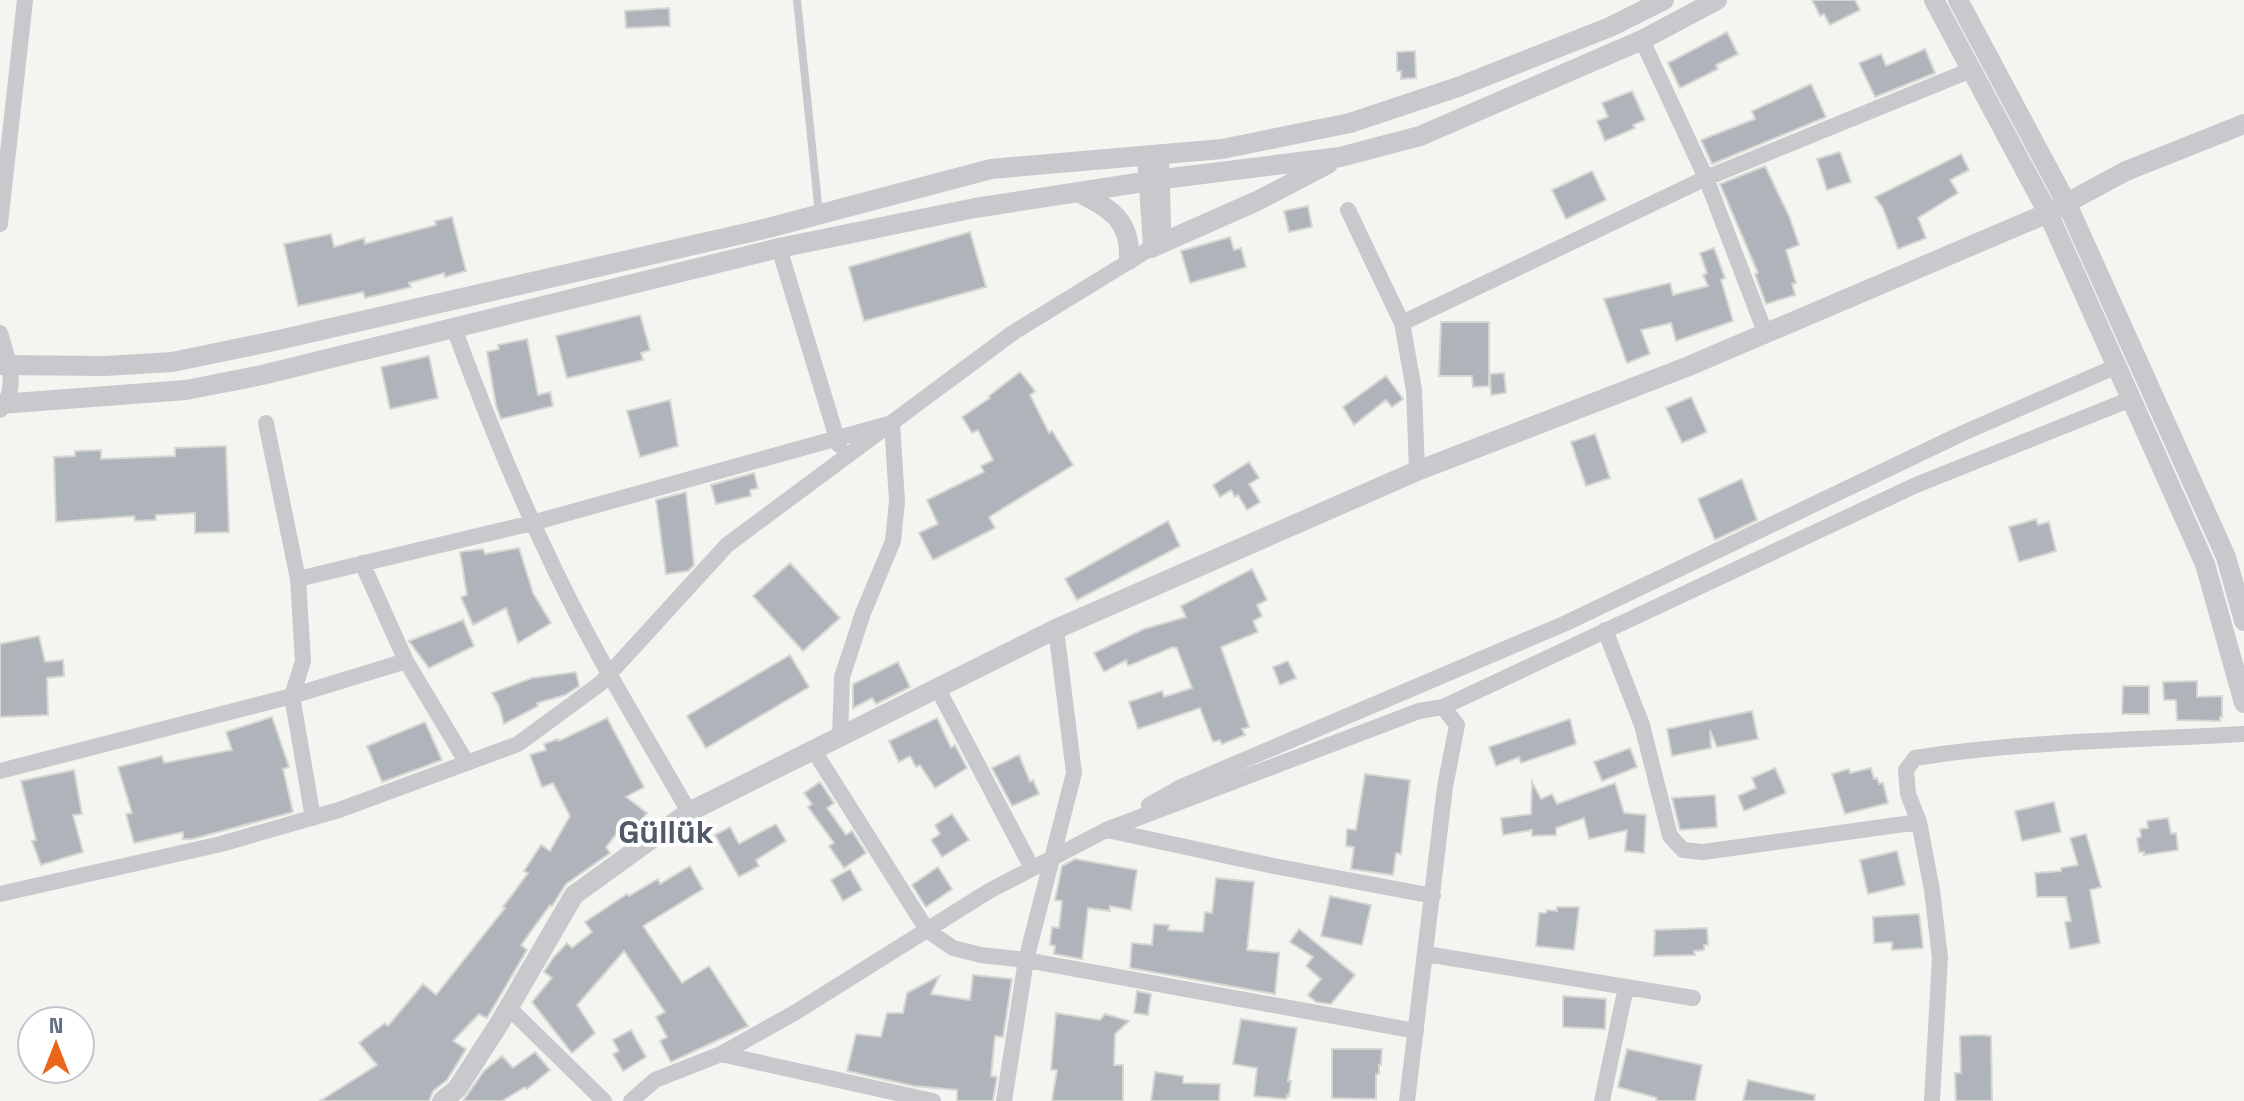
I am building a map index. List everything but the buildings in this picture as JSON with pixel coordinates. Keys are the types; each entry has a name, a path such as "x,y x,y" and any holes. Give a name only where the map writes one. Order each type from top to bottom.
{"street":[{"path":"0,224 25,0"},
{"path":"5,365 105,366 172,362 819,215 991,169 1222,149 1350,123 1458,87 1610,27 1664,0"},
{"path":"0,333 10,386 2,406 186,390 262,375 779,248 975,208 1340,157 1420,136 1642,40 1717,0"},
{"path":"1934,0 2048,213 2205,564 2244,703"},
{"path":"1958,0 2067,204 2226,557 2244,621"},
{"path":"1642,40 1706,178 1765,332"},
{"path":"1402,323 1706,178 1971,70"},
{"path":"442,1101 457,1089 509,1008 574,895 689,812 1056,629 1417,471 1689,366 2048,213 2126,171 2244,124"},
{"path":"1151,248 1163,226 1153,155"},
{"path":"0,894 221,844 313,818 518,744 601,683 727,545 1014,332 1151,248 1257,201 1340,157"},
{"path":"1078,192 1110,208 1130,243 1129,260"},
{"path":"1348,210 1402,323 1414,390 1417,471"},
{"path":"779,248 838,437 842,459"},
{"path":"454,328 480,400 532,523 584,627 689,812"},
{"path":"631,1101 655,1080 721,1054 796,1012 989,891 1183,786 1566,623 1963,433 2117,366"},
{"path":"1106,830 1419,711 1443,707 1916,485 2131,399"},
{"path":"266,423 298,579 303,661 292,696 313,818"},
{"path":"298,579 532,523 892,423"},
{"path":"840,738 842,677 863,613 893,541 897,501 892,423"},
{"path":"362,563 406,661 467,763"},
{"path":"1004,1101 1026,960 1074,773 1056,629"},
{"path":"1605,630 1642,725 1670,836 1683,850 1718,850 1919,822"},
{"path":"0,771 292,696 406,661"},
{"path":"938,689 1032,868"},
{"path":"1407,1101 1445,787 1457,725 1443,707"},
{"path":"1932,1101 1940,958 1932,890 1919,822 1908,794 1906,770 1915,758 1951,752 2244,734"},
{"path":"814,751 927,930 953,948 1416,1031"},
{"path":"1106,830 1433,896"},
{"path":"1426,954 1693,998"},
{"path":"1602,1101 1626,987"},
{"path":"509,1008 604,1101"},
{"path":"721,1054 933,1101"}],"lane":[{"path":"797,0 819,215"}],"district":[{"name":"Güllük","path":"666,832"}]}
